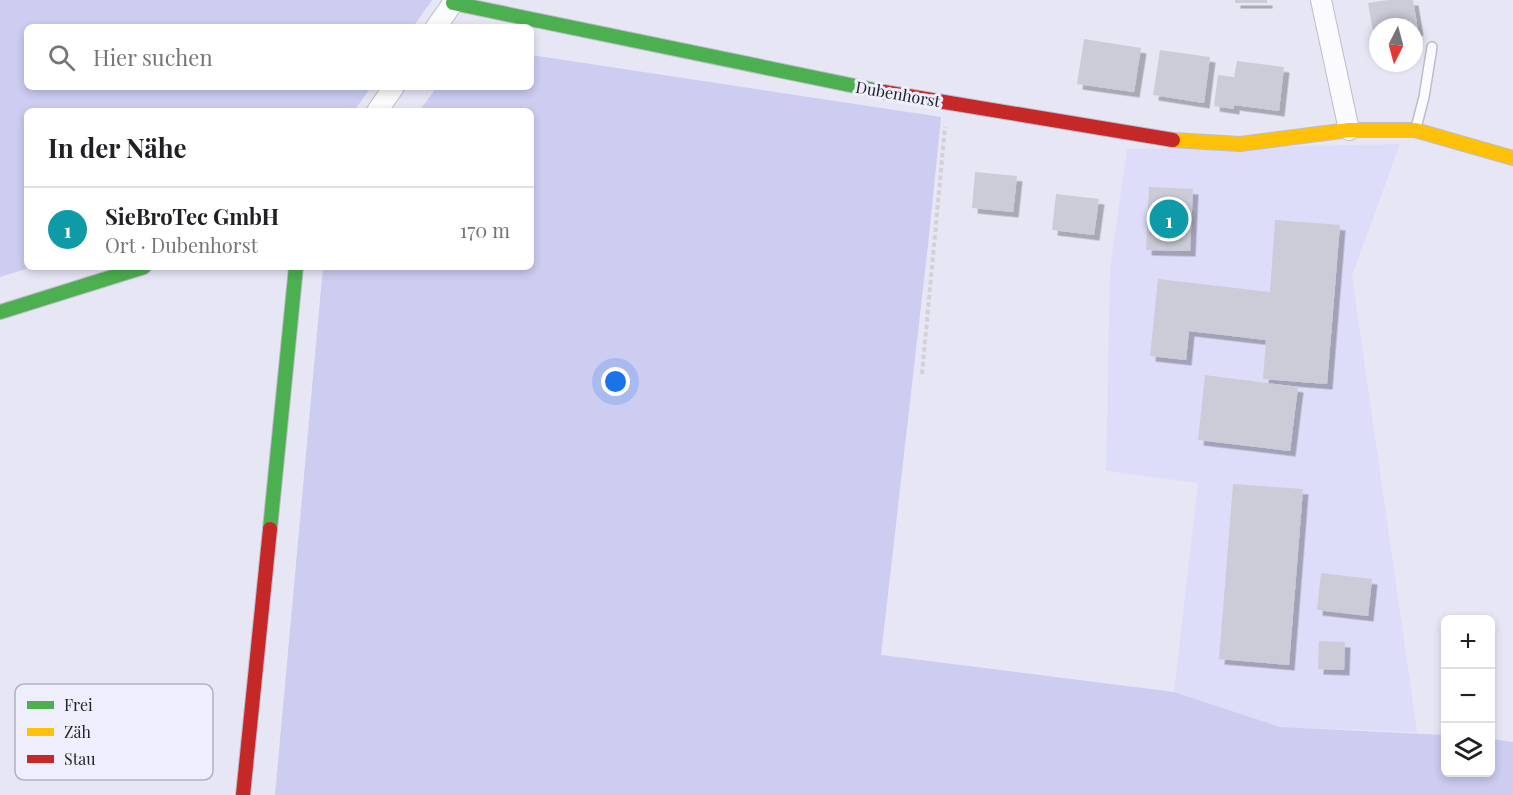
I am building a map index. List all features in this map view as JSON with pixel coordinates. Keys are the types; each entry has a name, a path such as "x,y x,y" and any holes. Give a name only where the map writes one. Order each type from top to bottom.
{"street":[{"path":"1321,0 1349,130"},
{"path":"438,24 454,2"},
{"name":"Dubenhorst","path":"454,2 817,79 1172,140 1240,144 1349,130 1415,130 1513,158"},
{"path":"379,108 392,90"},
{"path":"0,312 134,270"},
{"path":"243,795 296,270"}],"lane":[{"path":"1415,130 1424,97 1432,47"}],"path":[{"path":"922,374 947,103"}],"shaded area":[{"path":"0,0 432,0 415,24 24,24 24,90 369,90 356,108 24,108 24,270 0,277"},
{"path":"534,55 941,117 881,655 1174,692 1280,727 1441,735 1441,777 1495,777 1495,740 1513,742 1513,795 275,795 323,270 534,270 534,108 421,108 435,90 534,90"},
{"path":"1400,144 1352,276 1417,732 1280,727 1174,692 1198,483 1106,471 1110,269 1127,149"}],"building":[{"path":"1235,0 1267,0 1267,3 1235,3"},
{"path":"1413,0 1416,18 1371,18 1368,3"},
{"path":"1084,39 1141,48 1134,92 1077,84"},
{"path":"1160,50 1210,57 1204,103 1153,95"},
{"path":"1237,61 1284,67 1279,111 1234,105 1234,109 1214,106 1218,75 1234,77"},
{"path":"975,172 1017,176 1013,212 972,208"},
{"path":"1149,187 1193,189 1190,251 1146,250"},
{"path":"1056,194 1099,199 1094,235 1052,230"},
{"path":"1275,220 1340,225 1327,384 1263,379 1266,340 1189,331 1186,360 1150,356 1158,279 1270,292"},
{"path":"1205,375 1298,387 1290,451 1198,440"},
{"path":"1233,484 1303,489 1289,665 1219,659"},
{"path":"1321,573 1372,579 1368,616 1317,610"},
{"path":"1319,641 1345,642 1344,670 1318,669"}],"traffic: fast":[{"path":"455,0 453,3 884,92"},
{"path":"0,312 134,270"},
{"path":"270,529 296,270"}],"traffic: slow":[{"path":"1173,140 1240,144 1349,130 1415,130 1513,158"}],"traffic: jam":[{"path":"884,92 1173,140"},
{"path":"243,795 270,529"}],"place":[{"name":"SieBroTec GmbH","path":"1169,219"}]}
